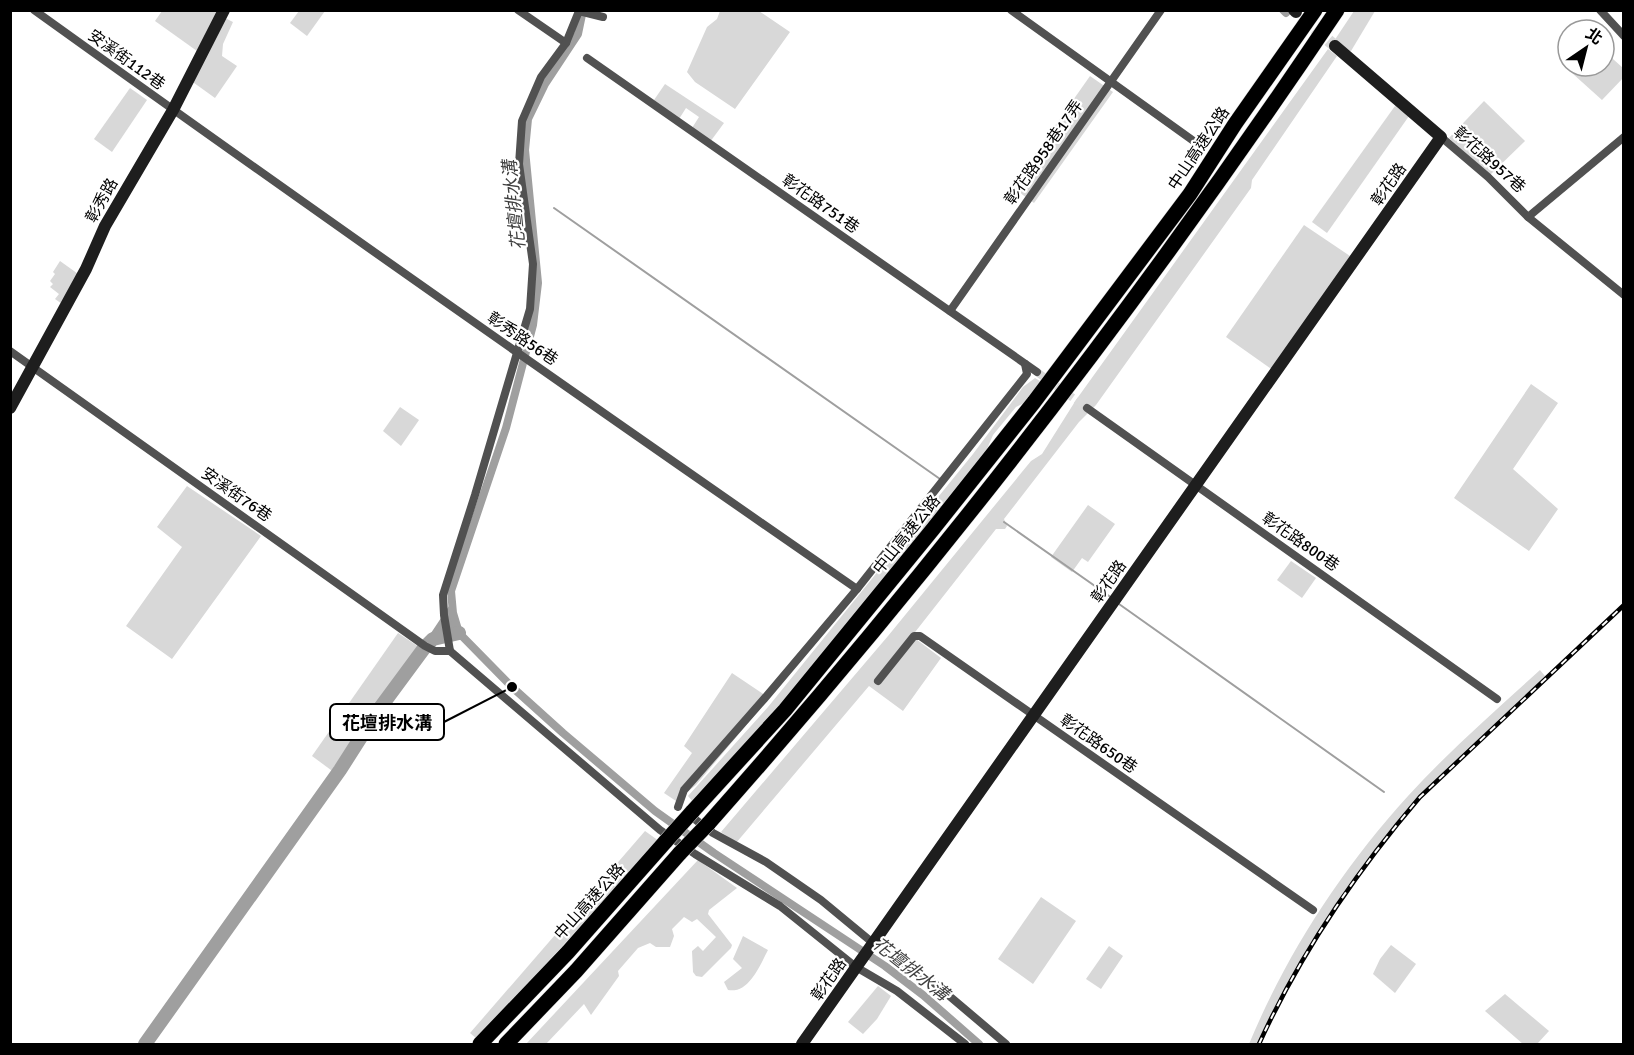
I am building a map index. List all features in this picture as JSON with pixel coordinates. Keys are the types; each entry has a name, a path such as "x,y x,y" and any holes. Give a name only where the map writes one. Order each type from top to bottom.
{"highway":[{"name":"中山高速公路","path":"480,1044 568,952 666,842 683,809 799,693 933,529 1034,402 1190,194 1235,124 1315,10"},
{"name":"中山高速公路","path":"506,1044 576,971 827,688 1004,471 1132,302 1337,10"}],"street":[{"name":"安溪街112巷","path":"34,10 173,110"},
{"name":"彰秀路","path":"10,408 86,268 105,226 173,110 224,10"},
{"path":"519,10 566,43"},
{"path":"1011,10 1195,142"},
{"name":"彰花路958巷17弄","path":"950,311 1161,10"},
{"path":"1600,10 1623,36"},
{"path":"603,17 579,11 566,43 541,77 522,122 519,164 533,264 530,309 443,595 450,651 660,830 780,906 897,991 965,1044"},
{"name":"彰花路957巷","path":"1335,46 1488,177 1528,217 1623,295"},
{"name":"彰花路751巷","path":"587,58 1037,372"},
{"name":"彰秀路56巷","path":"173,110 518,354 857,589"},
{"name":"彰花路","path":"802,1044 1441,137"},
{"path":"1528,217 1623,137"},
{"name":"安溪街76巷","path":"10,351 425,645 435,651 450,651"},
{"path":"1006,1044 934,983 872,945 821,900 766,862 713,833 683,809 684,790 857,589 1027,374 1025,364"},
{"name":"彰花路800巷","path":"1087,408 1497,699"},
{"name":"彰花路650巷","path":"878,681 914,636 920,636 1313,910"}],"shaded area":[{"path":"162,11 218,11 197,51 155,21"},
{"path":"299,11 325,11 307,36 290,23"},
{"path":"720,11 759,11 790,32 735,109 695,82 687,72 707,27 717,19"},
{"path":"1354,11 1375,11 1351,51 1344,50 1332,44"},
{"path":"223,17 233,22 223,44 222,56 237,66 215,98 190,80"},
{"path":"1328,49 1337,56 1252,180 1251,188 1096,405 1079,422 1004,519 1007,526 1005,529 996,529 912,636 941,658 903,711 869,686 736,843 721,832 888,636 1031,461 1042,454 1076,400"},
{"path":"1616,62 1623,68 1624,77 1602,100 1578,78 1616,78"},
{"path":"1090,76 1113,92 1034,203 1012,187"},
{"path":"665,84 724,123 710,142 692,128 699,117 686,108 679,119 654,100"},
{"path":"130,88 147,100 112,152 94,139"},
{"path":"1484,101 1525,141 1490,175 1449,138"},
{"path":"1395,106 1409,116 1327,233 1312,222"},
{"path":"1304,225 1350,256 1274,371 1226,337"},
{"path":"60,261 81,276 65,306 55,299 59,294 50,287 53,284 50,281 55,274 53,272"},
{"path":"1035,378 1040,381 1026,402 1016,407 993,435 983,458 817,662 694,803 688,796 768,707 973,454 1023,387"},
{"path":"1531,384 1558,403 1513,469 1558,509 1529,551 1454,498"},
{"path":"400,407 419,420 401,446 383,431"},
{"path":"187,486 261,536 172,659 126,626 182,547 157,527"},
{"path":"1088,505 1115,524 1088,562 1082,558 1072,572 1051,557"},
{"path":"1291,561 1316,578 1302,598 1277,580"},
{"path":"455,590 453,613 459,633 433,639 425,647 423,645 453,600"},
{"path":"398,633 422,649 335,773 312,756"},
{"path":"1540,670 1545,676 1465,753 1393,828 1370,856 1348,885 1309,947 1258,1044 1249,1044 1280,977 1298,945 1360,853 1424,779"},
{"path":"732,673 769,698 696,785 676,801 664,793 692,753 684,746"},
{"path":"645,831 659,841 477,1039 470,1033"},
{"path":"698,860 737,888 709,910 708,914 732,945 731,948 702,977 696,976 693,972 692,951 698,946 703,951 716,937 697,919 692,922 684,917 672,929 674,936 670,947 656,947 650,943 638,948 618,971 619,976 591,1015 584,1004 546,1044 526,1044"},
{"path":"1041,897 1076,921 1033,984 998,959"},
{"path":"743,936 768,950 748,983 742,988 728,990 724,982 742,968 733,959"},
{"path":"1391,945 1416,964 1395,993 1373,974 1380,959"},
{"path":"1109,946 1123,956 1101,989 1086,979"},
{"path":"878,986 891,996 877,1019 863,1034 848,1022"},
{"path":"1505,994 1549,1031 1537,1044 1523,1044 1485,1011"}],"waterway":[{"name":"花壇排水溝","path":"583,10 578,34 545,84 528,119 525,150 538,283 533,325 506,428 451,591 453,613 459,633 512,687 655,811 714,853 885,966 923,995 979,1044"},
{"path":"1283,10 1286,13"},
{"path":"554,208 940,479"},
{"path":"1004,522 1112,598"},
{"path":"1119,604 1384,792"},
{"path":"145,1044 425,647 433,639 459,633"}],"tunnel":[{"path":"1301,17 1335,46"},
{"path":"1037,372 1087,408"}],"railway":[{"path":"1259,1044 1292,978 1331,915 1373,855 1420,797 1624,605"}],"place":[{"name":"花壇排水溝","path":"512,687"}]}
